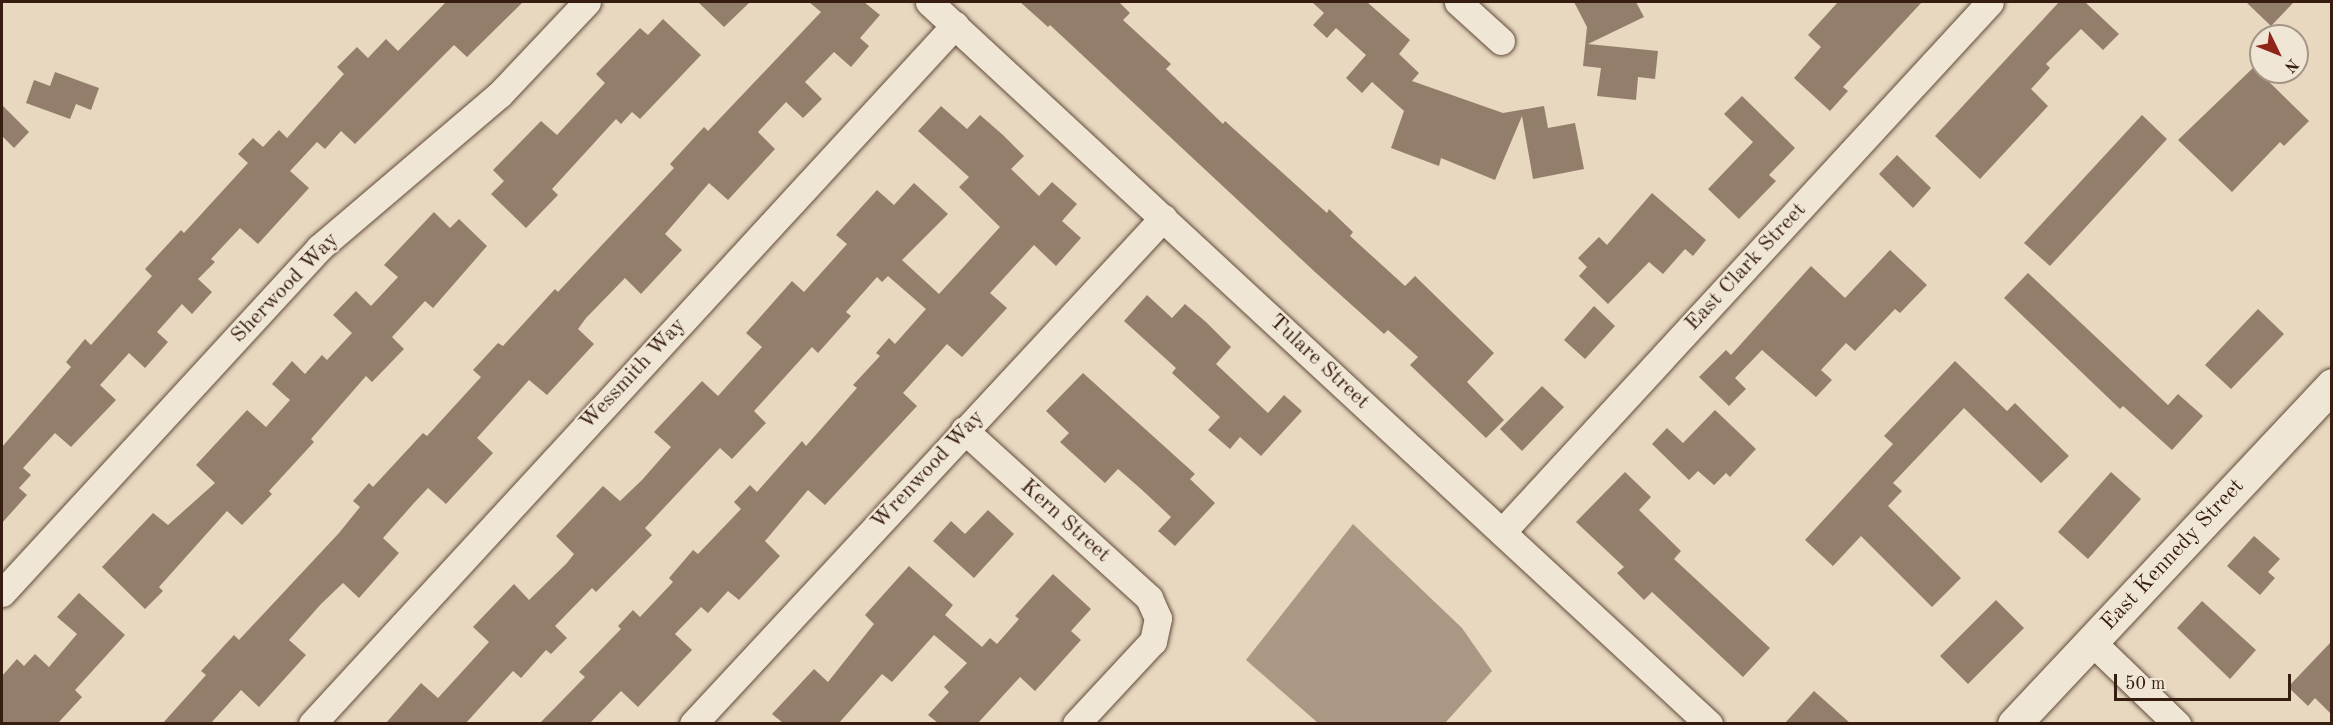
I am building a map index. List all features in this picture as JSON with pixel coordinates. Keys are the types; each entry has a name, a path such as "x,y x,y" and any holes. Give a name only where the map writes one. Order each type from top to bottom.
{"street":[{"name":"Sherwood Way","path":"2,594 319,248 499,95 587,2"},
{"name":"Tulare Street","path":"929,2 1709,723"},
{"path":"1458,2 1501,41"},
{"name":"East Clark Street","path":"1502,532 1990,2"},
{"name":"Wessmith Way","path":"312,723 955,25"},
{"name":"Wrenwood Way","path":"693,723 1163,218"},
{"name":"East Kennedy Street","path":"2014,723 2331,386"},
{"name":"Kern Street","path":"964,430 1149,598 1158,618 1153,641 1076,723"},
{"path":"2091,641 2177,723"}],"shaded area":[{"path":"1353,524 1462,628 1492,671 1445,723 1318,723 1246,660"}],"building":[{"path":"446,2 523,2 467,57 454,45 355,144 341,131 325,149 317,142 290,171 309,188 258,244 240,228 211,259 215,262 198,279 212,292 192,314 182,304 157,332 168,342 145,368 129,353 100,385 116,400 71,447 55,433 23,468 31,475 19,488 27,495 2,523 2,447 71,367 66,362 85,339 91,345 152,276 145,269 181,230 184,233 248,163 238,154 253,138 263,147 279,130 287,138 344,74 337,67 357,47 368,58 386,39 398,51"},
{"path":"698,2 750,2 724,27"},
{"path":"809,2 864,2 880,15 860,38 869,46 851,67 834,52 805,82 822,99 803,118 786,102 758,132 775,149 728,200 709,183 665,234 682,250 641,294 625,278 586,318 578,329 594,344 547,395 529,380 477,438 493,453 446,504 428,488 414,503 383,538 399,553 359,598 343,583 321,604 289,640 306,655 259,707 241,690 211,723 163,723 206,675 201,671 234,635 239,640 339,533 360,507 353,501 369,483 373,487 423,433 427,436 481,377 473,370 498,343 503,346 555,289 558,292 674,168 670,164 704,127 708,131 821,12"},
{"path":"1020,2 1119,2 1130,13 1123,20 1171,64 1166,69 1223,124 1225,121 1327,213 1329,209 1353,232 1350,236 1405,286 1415,276 1494,353 1467,382 1504,420 1486,438 1410,365 1418,357 1388,330 1384,334 1050,25 1048,27"},
{"path":"1312,2 1367,2 1410,40 1399,54 1419,73 1412,81 1503,113 1544,106 1548,128 1575,123 1584,169 1533,179 1522,116 1495,180 1441,158 1439,166 1391,148 1404,111 1372,82 1362,93 1346,78 1366,55 1336,28 1327,38 1313,25 1324,13"},
{"path":"1574,2 1636,2 1644,17 1588,44 1658,51 1655,79 1638,77 1636,100 1597,96 1601,68 1583,66 1587,27"},
{"path":"1838,2 1922,2 1843,87 1848,91 1830,111 1794,78 1821,47 1808,35"},
{"path":"2059,2 2085,2 2119,34 2103,50 2081,29 2046,64 2050,68 2031,89 2048,106 1980,179 1935,136"},
{"path":"2246,2 2294,2 2273,24 2269,24"},
{"path":"663,19 701,55 640,119 632,112 621,124 616,119 552,189 558,195 526,228 491,194 504,181 493,170 541,121 557,135 605,83 596,74 640,28 648,35"},
{"path":"55,72 99,88 91,110 76,104 70,119 26,103 34,80 50,86"},
{"path":"2249,72 2249,84 2271,84 2309,121 2284,146 2280,142 2232,192 2178,140"},
{"path":"1742,96 1795,148 1769,175 1776,181 1739,219 1708,189 1753,142 1724,114"},
{"path":"2,105 29,132 14,148 2,136"},
{"path":"941,106 967,129 980,115 1003,135 1024,156 1011,169 1039,196 1052,182 1077,204 1062,221 1081,238 1056,266 1034,245 990,293 1007,308 962,357 947,344 903,393 917,406 825,505 808,490 765,541 780,556 739,600 728,591 708,613 701,607 675,634 692,650 638,707 621,691 590,723 540,723 585,677 579,672 621,629 618,626 633,610 640,617 673,582 669,578 693,550 698,554 741,509 734,502 750,485 757,492 802,441 806,446 857,388 853,385 880,356 876,353 889,338 895,344 926,309 888,276 882,282 877,277 846,312 851,316 818,353 812,347 754,411 766,423 732,459 720,448 645,528 652,535 596,592 592,588 555,626 567,638 551,654 546,650 521,678 513,671 466,723 386,723 421,683 438,698 489,642 473,627 514,584 529,600 567,563 574,554 556,536 603,486 620,501 642,480 671,447 654,432 702,381 718,396 762,347 746,333 792,281 804,292 847,244 836,235 877,190 894,205 914,183 948,214 902,260 939,294 1000,227 959,187 969,177 918,131"},
{"path":"2142,115 2167,139 2050,266 2024,243"},
{"path":"1897,155 1931,188 1913,208 1879,174"},
{"path":"1652,193 1706,240 1693,256 1685,249 1663,274 1649,262 1608,304 1579,276 1587,267 1578,258 1599,237 1607,245"},
{"path":"434,212 450,228 459,219 487,246 433,308 425,301 392,337 404,349 372,382 366,376 311,439 314,442 269,491 272,494 242,525 227,511 159,587 163,591 145,609 102,567 153,513 168,525 215,483 196,465 247,410 266,427 290,400 272,384 292,361 305,374 322,355 327,360 352,333 333,315 356,291 371,306 398,277 384,265"},
{"path":"1890,250 1927,285 1900,313 1895,309 1855,351 1846,343 1821,370 1832,380 1816,397 1762,350 1735,378 1746,389 1729,406 1699,377 1726,350 1731,355 1811,266 1845,298"},
{"path":"2028,273 2168,405 2178,394 2203,416 2172,450 2123,406 2120,409 2004,298"},
{"path":"1147,295 1172,318 1185,304 1206,322 1231,347 1216,364 1268,413 1284,395 1302,411 1261,456 1240,437 1230,449 1208,430 1220,417 1172,373 1176,368 1124,321"},
{"path":"1594,306 1615,326 1585,359 1564,340"},
{"path":"2258,309 2284,334 2231,389 2205,365"},
{"path":"1955,361 2007,411 2015,403 2069,456 2041,483 1964,408 1893,483 1902,491 1888,506 1961,578 1932,607 1861,536 1833,566 1805,540 1893,444 1884,436"},
{"path":"1083,373 1195,474 1190,479 1215,503 1175,546 1158,531 1171,517 1141,489 1118,469 1105,483 1060,442 1069,433 1046,411"},
{"path":"1542,386 1564,407 1522,451 1500,429"},
{"path":"1715,410 1756,449 1730,477 1726,473 1714,485 1698,471 1689,480 1652,444 1667,428 1683,443"},
{"path":"1625,472 1651,497 1639,510 1681,551 1674,559 1770,648 1743,677 1652,592 1644,600 1617,573 1624,567 1576,522"},
{"path":"2111,472 2141,499 2088,559 2058,532"},
{"path":"988,510 1014,534 974,578 933,541 951,521 965,534"},
{"path":"2254,536 2280,559 2268,572 2275,578 2260,595 2227,566"},
{"path":"909,566 953,605 945,615 982,647 990,638 997,644 1019,619 1015,616 1053,574 1091,609 1071,631 1081,640 1035,691 1020,677 978,723 938,723 928,715 949,692 944,687 967,663 934,635 892,682 882,674 839,723 783,723 772,714 814,669 828,682 874,624 865,615"},
{"path":"79,593 125,635 75,690 82,697 58,723 2,723 2,676 17,659 24,666 35,654 49,667 77,634 57,617"},
{"path":"1996,600 2024,628 1968,684 1940,656"},
{"path":"2202,601 2256,650 2230,679 2177,628"},
{"path":"2331,642 2331,714 2315,698 2308,706 2288,687"},
{"path":"1814,691 1850,723 1785,723"}]}
